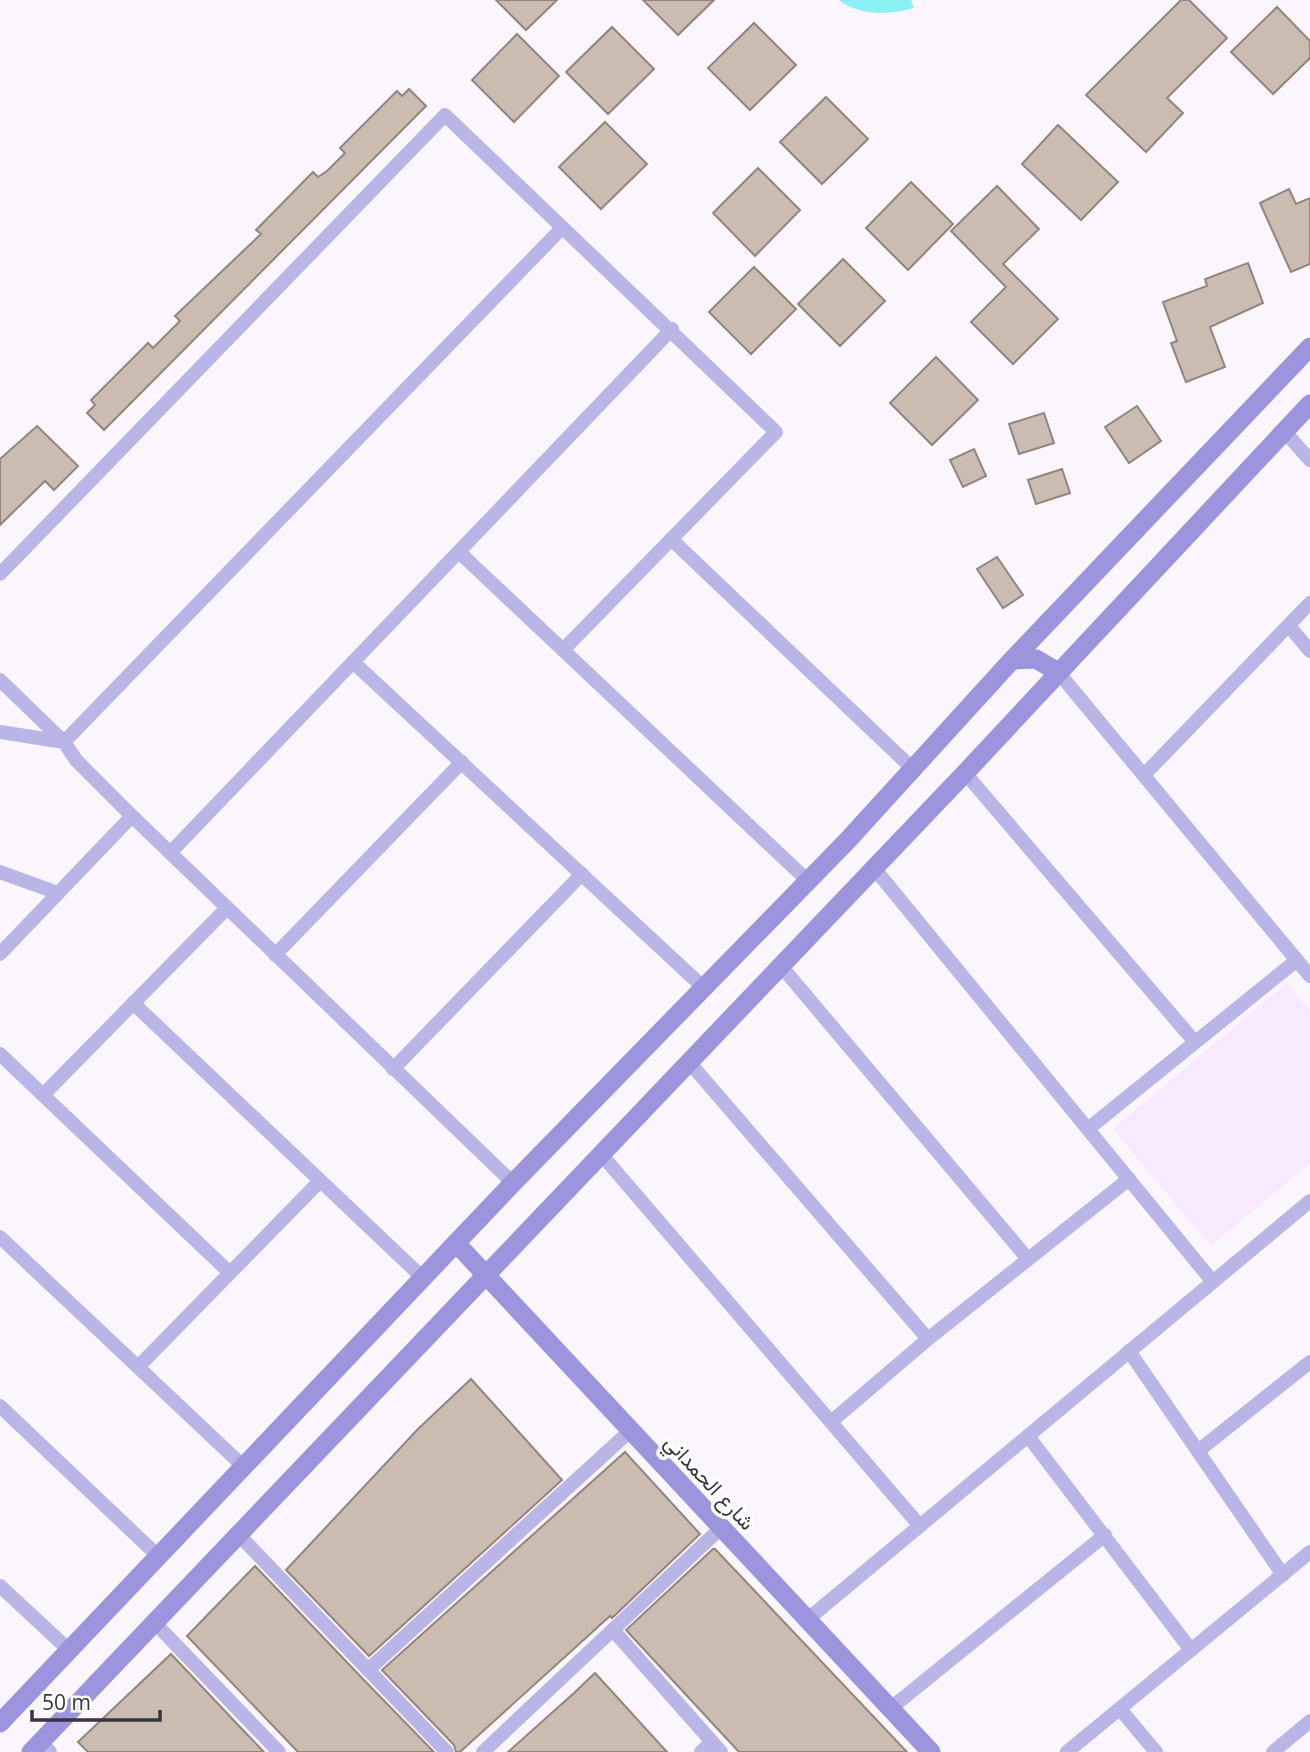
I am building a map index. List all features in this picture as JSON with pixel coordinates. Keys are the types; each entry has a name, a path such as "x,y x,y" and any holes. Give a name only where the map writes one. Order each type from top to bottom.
{"street":[{"path":"0,575 445,115 561,229 672,329 776,432 563,650"},
{"path":"64,741 561,229"},
{"path":"170,853 672,329"},
{"path":"0,1723 456,1243 808,881 1012,660 1310,347"},
{"path":"41,1748 154,1622 965,773 1310,404"},
{"path":"1284,432 1310,460"},
{"path":"671,540 913,769"},
{"path":"459,552 808,881"},
{"path":"1144,775 1310,603"},
{"path":"1289,626 1310,651"},
{"path":"1012,660 1036,659 1058,672 1310,976"},
{"path":"354,662 704,988"},
{"path":"0,680 64,741 76,760 132,816 513,1184"},
{"path":"0,732 64,741"},
{"path":"275,955 462,762"},
{"path":"965,773 1194,1041"},
{"path":"0,954 132,816"},
{"path":"874,868 1213,1282"},
{"path":"0,872 58,893"},
{"path":"393,1069 582,874"},
{"path":"43,1095 227,908"},
{"path":"1088,1129 1297,960"},
{"path":"781,966 1028,1259"},
{"path":"133,1003 423,1278"},
{"path":"0,1054 230,1273"},
{"path":"689,1062 928,1339"},
{"path":"601,1154 920,1526"},
{"path":"832,1421 928,1339 1129,1179"},
{"path":"138,1367 320,1181"},
{"path":"808,1619 1310,1201"},
{"path":"0,1237 244,1467"},
{"name":"شارع الحمداني","path":"456,1243 487,1273 931,1752"},
{"path":"1129,1351 1283,1574"},
{"path":"1198,1451 1310,1362"},
{"path":"0,1406 158,1556"},
{"path":"368,1670 631,1430"},
{"path":"1028,1436 1191,1650"},
{"path":"483,1752 722,1527"},
{"path":"238,1534 446,1752"},
{"path":"891,1708 1105,1535"},
{"path":"1067,1752 1310,1552"},
{"path":"0,1586 69,1650"},
{"path":"154,1622 279,1752"},
{"path":"613,1630 717,1747 701,1752"},
{"path":"1119,1709 1156,1752"},
{"path":"1273,1752 1310,1721"}],"shaded area":[{"path":"1287,983 1310,1010 1310,1163 1211,1246 1113,1129"}],"water":[{"path":"839,0 911,0 914,8 875,13 856,9"}],"building":[{"path":"496,0 557,0 526,30"},
{"path":"643,0 714,0 678,35"},
{"path":"1181,0 1189,0 1227,38 1167,98 1183,113 1146,152 1086,95"},
{"path":"1277,7 1310,41 1310,58 1273,94 1231,52"},
{"path":"754,23 796,65 750,110 708,68"},
{"path":"612,27 654,69 608,114 566,72"},
{"path":"517,34 559,76 514,122 472,80"},
{"path":"409,89 426,106 104,430 87,413 95,405 91,400 148,343 153,348 180,321 175,316 261,234 256,230 313,172 318,177 327,171 345,153 340,148 397,91 402,96"},
{"path":"826,97 868,139 822,184 780,142"},
{"path":"605,122 647,164 601,209 559,167"},
{"path":"1058,125 1118,182 1081,220 1022,164"},
{"path":"758,168 800,210 755,256 713,213"},
{"path":"911,182 953,224 908,270 866,228"},
{"path":"997,186 1039,229 1003,264 1058,319 1013,364 971,322 1006,287 951,231"},
{"path":"1289,189 1296,204 1310,198 1310,264 1291,272 1260,203"},
{"path":"843,259 885,301 840,346 798,304"},
{"path":"1248,263 1263,303 1210,327 1225,367 1186,382 1171,343 1177,341 1163,302 1207,286 1205,279"},
{"path":"754,267 796,309 751,354 709,312"},
{"path":"936,357 978,400 932,445 890,403"},
{"path":"1137,406 1161,441 1129,463 1105,427"},
{"path":"1044,413 1054,443 1019,454 1009,424"},
{"path":"37,426 78,466 54,490 45,481 0,525 0,459"},
{"path":"974,449 986,476 963,487 950,460"},
{"path":"1062,469 1070,493 1036,504 1028,480"},
{"path":"997,557 1023,595 1003,608 977,569"},
{"path":"471,1379 562,1480 369,1656 286,1570 418,1429"},
{"path":"625,1452 700,1534 612,1618 610,1616 460,1752 456,1752 454,1745 382,1670"},
{"path":"713,1549 907,1752 739,1752 626,1630"},
{"path":"255,1566 434,1752 298,1752 187,1636"},
{"path":"171,1654 264,1752 88,1752 78,1742"},
{"path":"595,1673 667,1752 508,1752 574,1693"}]}
